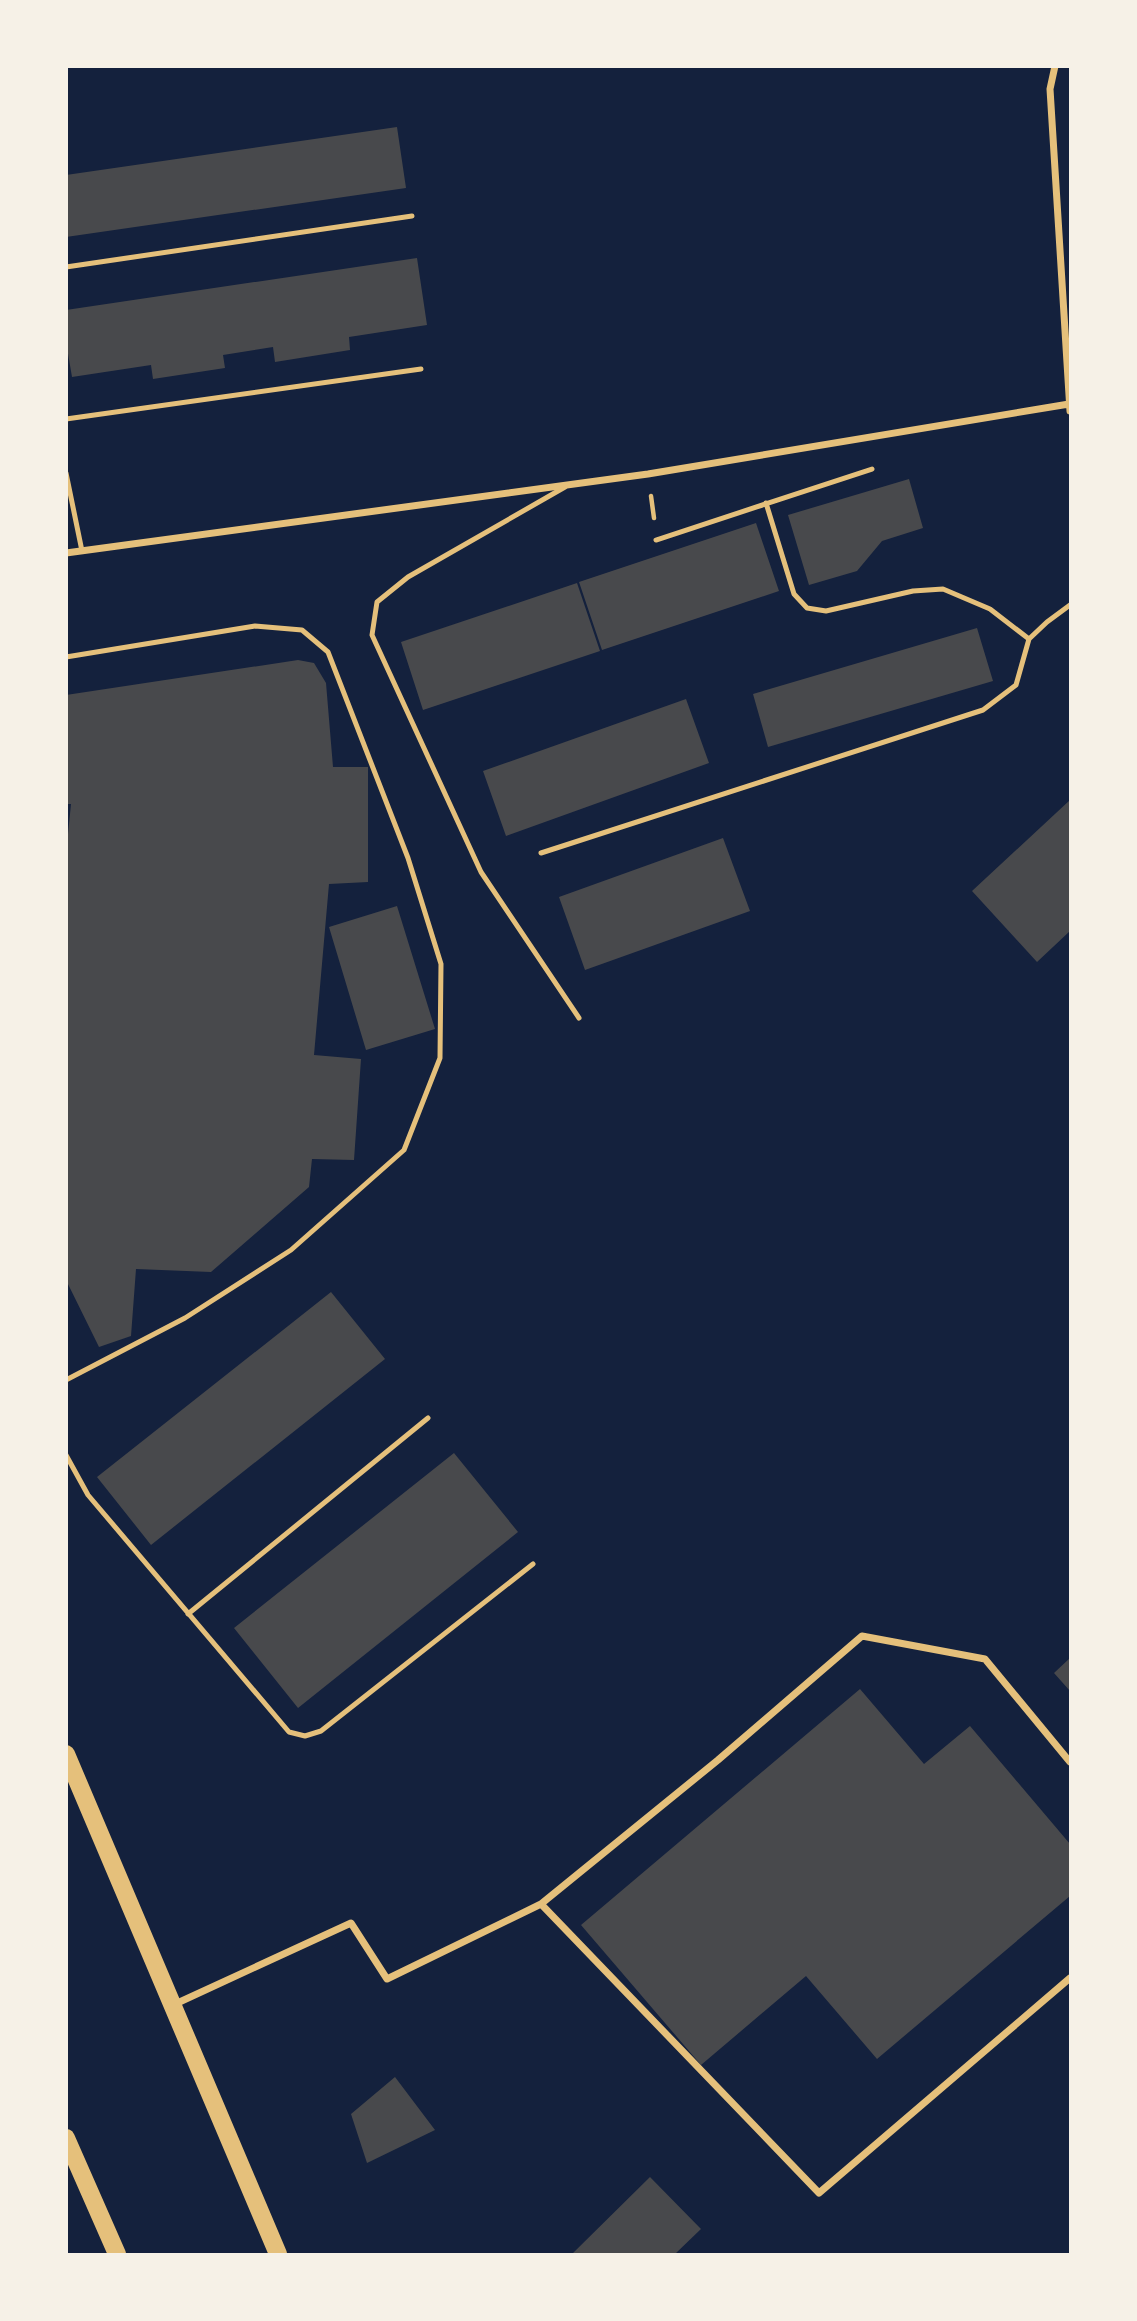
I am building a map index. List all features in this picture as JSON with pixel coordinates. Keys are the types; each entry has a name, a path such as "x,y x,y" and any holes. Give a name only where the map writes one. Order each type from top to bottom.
{"main road":[{"path":"66,1754 278,2255"},
{"path":"66,2138 117,2255"}],"street":[{"path":"66,553 568,486 1070,408 1050,89 1055,66"},
{"path":"172,2005 351,1923 387,1979 541,1904 718,1760 862,1636 985,1659 1070,1762"},
{"path":"541,1904 819,2193 1070,1978"}],"lane":[{"path":"66,267 412,216"},
{"path":"66,419 421,369"},
{"path":"656,540 872,469"},
{"path":"66,473 82,551"},
{"path":"568,486 408,577 377,602 372,635 481,872 579,1018"},
{"path":"766,503 794,594 807,608 826,611 913,591 943,589 990,609 1029,639"},
{"path":"541,853 983,710 1016,685 1029,639 1047,621 1070,605"},
{"path":"66,657 255,626 302,630 328,652 408,858 441,964 440,1058 404,1150 291,1250 185,1318 66,1380"},
{"path":"188,1614 428,1418"},
{"path":"66,1455 88,1495 188,1614 289,1732 305,1736 321,1731 533,1564"}],"path":[{"path":"648,474 656,540"}],"building":[{"path":"397,127 406,188 66,237 66,175"},
{"path":"417,258 427,325 349,337 350,350 275,362 273,347 223,355 225,368 153,379 151,365 72,377 66,342 66,310"},
{"path":"909,479 923,528 882,541 857,571 809,585 788,515"},
{"path":"756,523 779,591 602,650 579,582"},
{"path":"577,583 600,651 423,710 401,642"},
{"path":"977,628 993,681 768,747 753,694"},
{"path":"298,660 314,663 326,683 333,767 368,767 368,882 329,884 314,1055 361,1059 354,1160 312,1159 309,1187 211,1272 136,1269 131,1336 99,1347 66,1280 66,854 71,804 66,804 66,695"},
{"path":"686,699 709,763 506,836 483,771"},
{"path":"1070,800 1070,931 1037,962 972,891"},
{"path":"723,838 750,911 585,970 559,897"},
{"path":"397,906 435,1029 366,1050 329,927"},
{"path":"331,1292 385,1359 151,1545 97,1477"},
{"path":"454,1453 518,1532 298,1708 234,1628"},
{"path":"1070,1658 1070,1691 1054,1673"},
{"path":"860,1689 924,1764 970,1726 1070,1844 1070,1896 877,2059 806,1976 701,2065 581,1925"},
{"path":"395,2077 435,2130 367,2163 351,2114"},
{"path":"650,2177 701,2229 675,2254 572,2254"}]}
